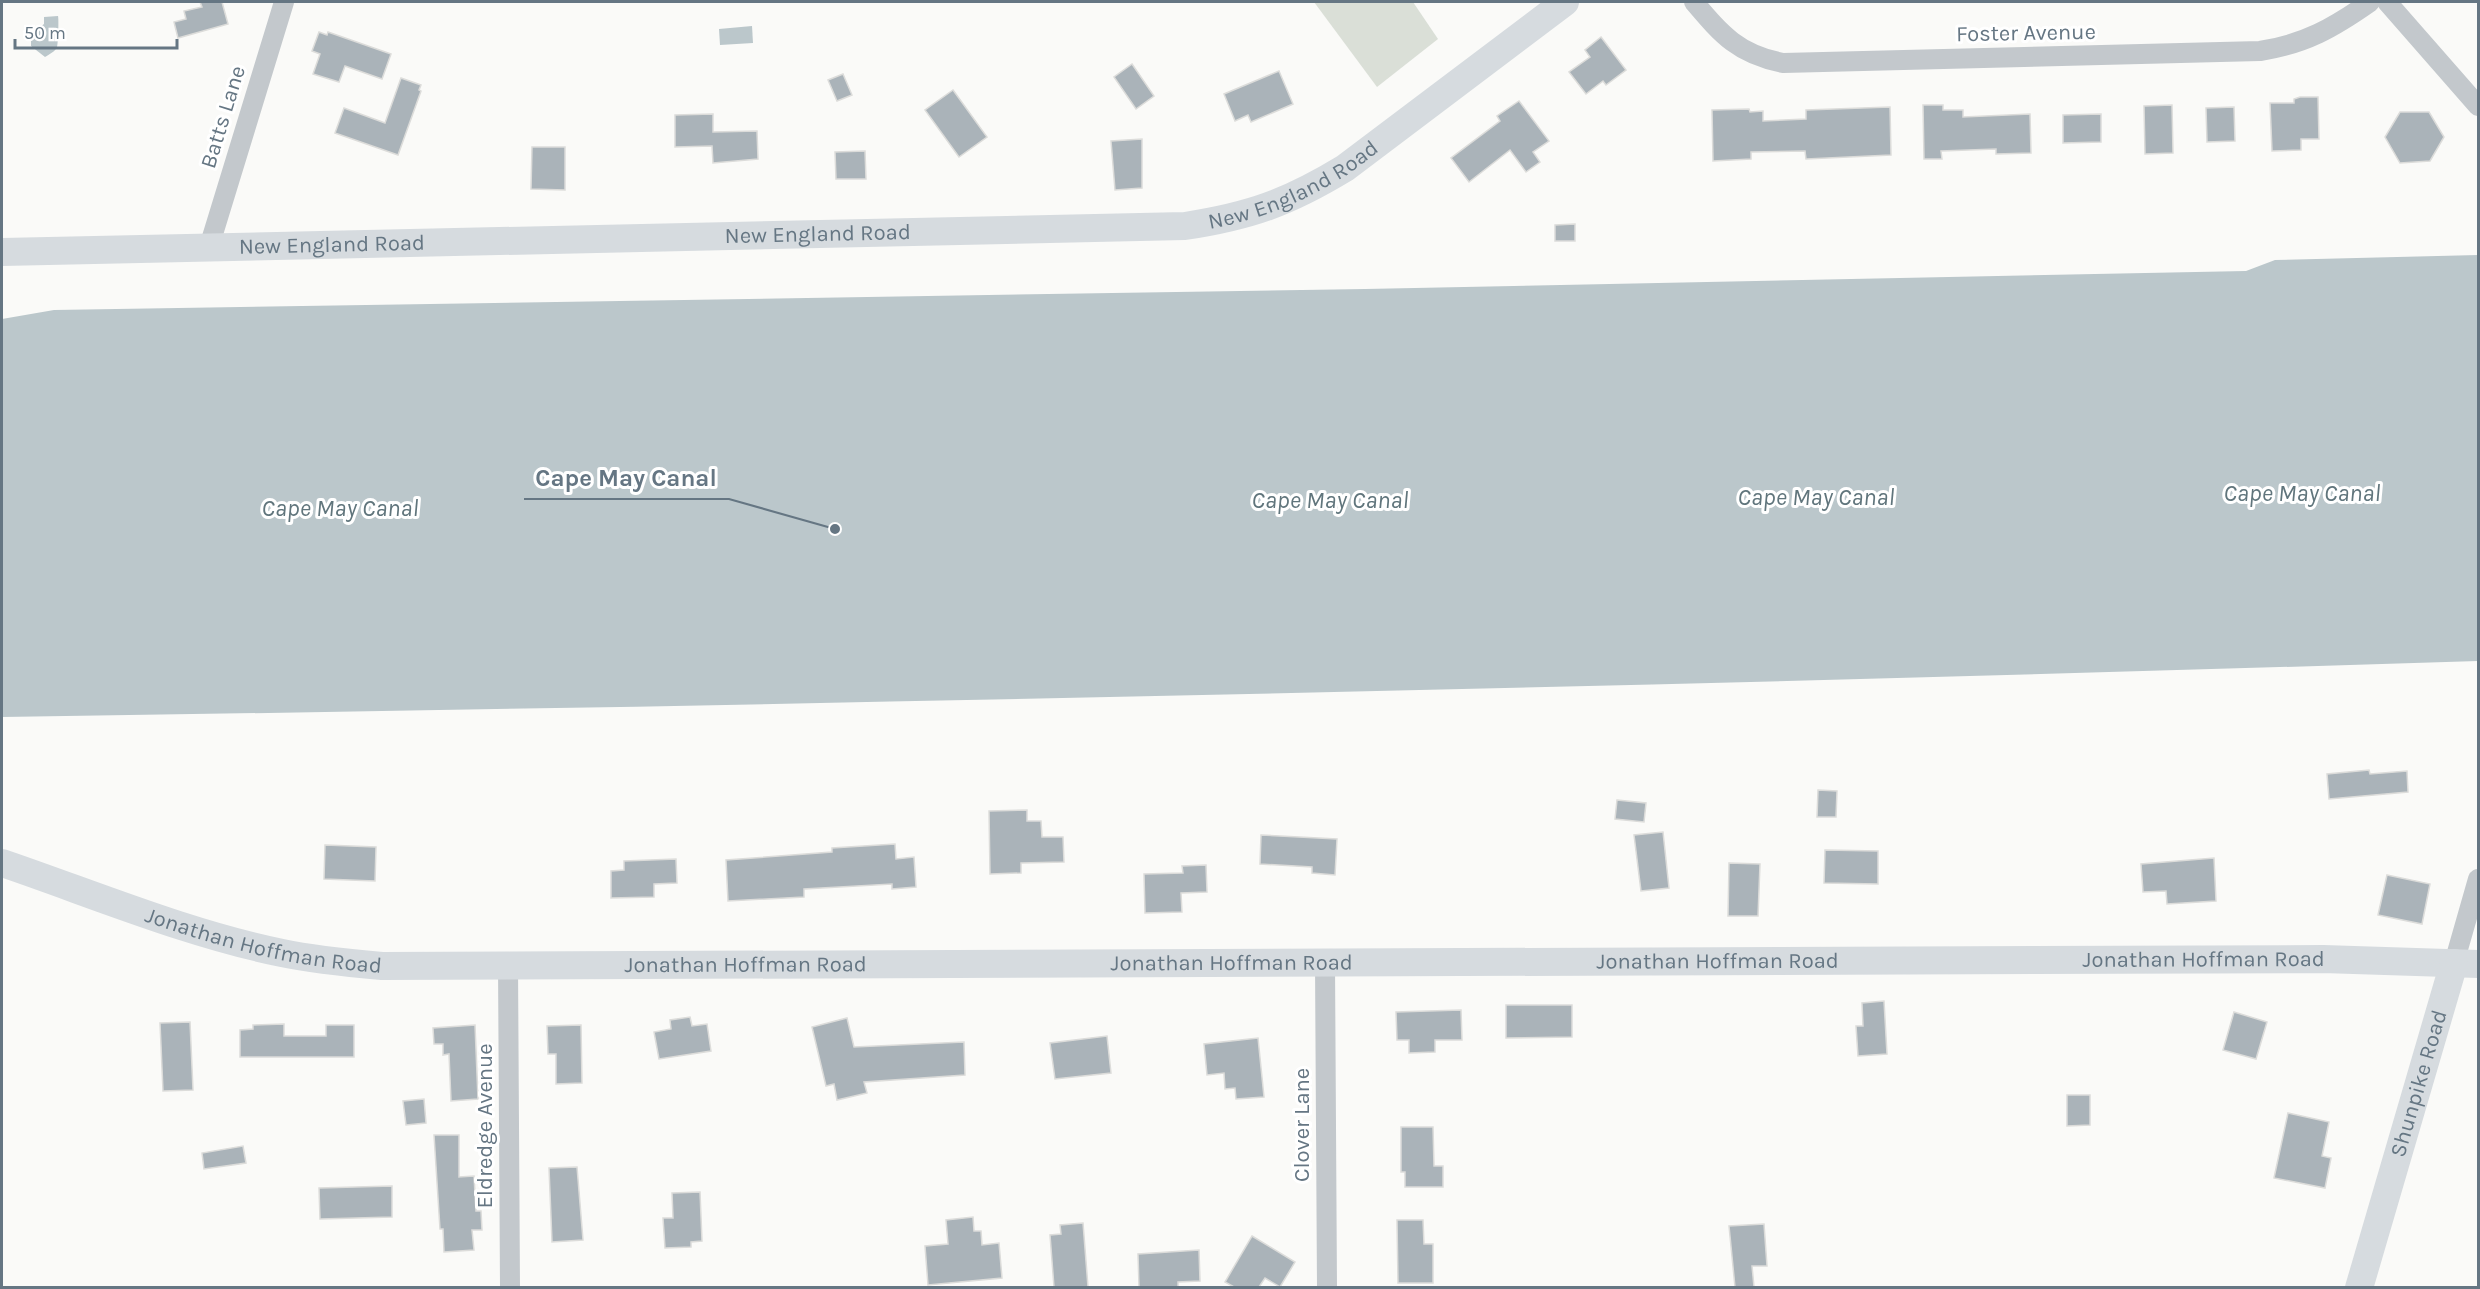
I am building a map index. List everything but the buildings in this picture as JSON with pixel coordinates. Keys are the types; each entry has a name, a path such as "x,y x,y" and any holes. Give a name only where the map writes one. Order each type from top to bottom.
{"street":[{"name":"Batts Lane","path":"209,247 284,2"},
{"name":"New England Road","path":"2,252 1185,226 1225,220 1264,210 1306,192 1345,168 1565,2"},
{"name":"Foster Avenue","path":"1694,2 1720,34 1739,48 1762,58 1783,63 2260,51 2286,47 2314,38 2370,2"},
{"path":"2387,2 2478,106"},
{"name":"Jonathan Hoffman Road","path":"2,863 221,938 282,953 382,966 432,968 508,964 2323,959 2466,963"},
{"name":"Shunpike Road","path":"2359,1287 2466,963 2478,879"},
{"name":"Clover Lane","path":"1325,963 1327,1287"},
{"name":"Eldredge Avenue","path":"508,964 510,1287"}],"shaded area":[{"path":"1314,2 1413,2 1438,39 1377,87"}],"water":[{"path":"58,16 57,47 45,57 31,46 31,41 36,37 35,31 44,24 44,17"},
{"path":"752,26 753,43 720,45 719,29"},
{"path":"2478,255 2478,661 1240,694 2,717 2,319 54,310 1365,289 2246,271 2275,260"}],"place":[{"name":"Cape May Canal","path":"835,529"}]}
